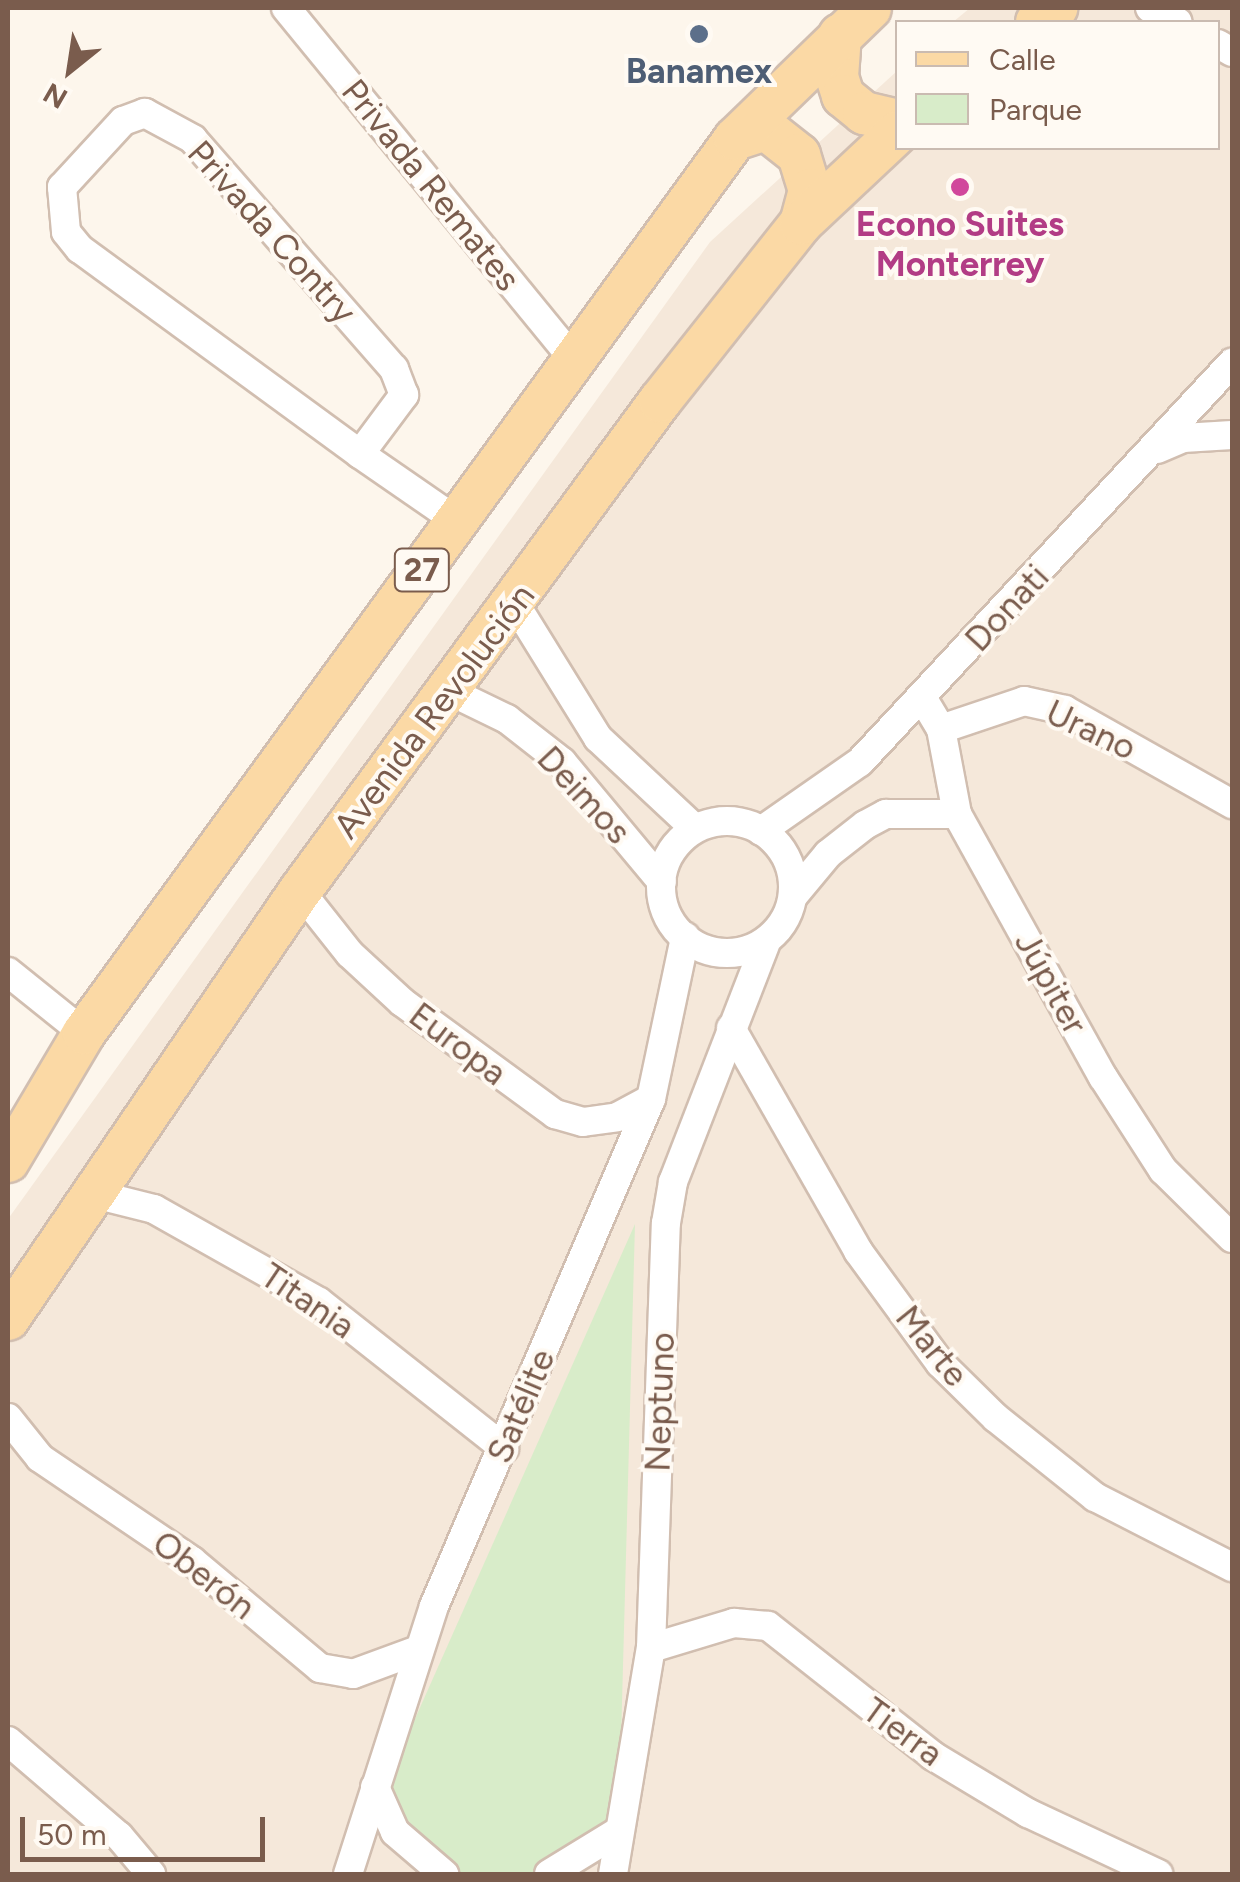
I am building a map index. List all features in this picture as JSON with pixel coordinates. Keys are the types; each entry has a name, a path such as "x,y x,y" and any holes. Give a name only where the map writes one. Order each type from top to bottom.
{"main road":[{"name":"27","path":"8,1161 84,1034 735,139 855,21"},
{"path":"855,21 837,77 843,96 864,113 895,120"},
{"path":"735,139 766,130 799,155 810,190 801,223"},
{"name":"Avenida Revolución","path":"8,1319 90,1193 300,892 660,402 801,223 895,135"}],"street":[{"name":"Privada Remates","path":"286,8 576,362"},
{"path":"1150,8 1174,20"},
{"name":"Privada Contry","path":"360,454 404,395 394,370 194,139 145,113 123,121 62,187 66,232 360,454 458,520"},
{"name":"Donati","path":"761,830 832,785 923,699 1232,363"},
{"path":"1151,452 1183,438 1232,435"},
{"name":"Deimos","path":"515,604 598,738 693,827"},
{"name":"Deimos","path":"445,690 507,719 562,762 662,882"},
{"name":"Júpiter","path":"923,699 941,729 957,814 1103,1077 1163,1170 1232,1238"},
{"name":"Urano","path":"941,729 1024,701 1065,710 1232,804"},
{"path":"794,895 790,870 761,830 718,821 693,827 676,844 662,882 664,911 684,937 730,950 764,945 780,928 794,895 865,825 886,814 957,814"},
{"name":"Europa","path":"300,892 350,954 402,1002 555,1114 583,1122 617,1117 651,1099"},
{"name":"Satélite","path":"348,1874 418,1650 651,1099 684,937"},
{"name":"Neptuno","path":"614,1874 616,1833 651,1648 666,1223 673,1182 764,945"},
{"path":"8,972 84,1034"},
{"name":"Marte","path":"731,1028 858,1251 940,1363 996,1418 1095,1497 1232,1567"},
{"name":"Titania","path":"90,1193 154,1209 318,1302 504,1448"},
{"name":"Oberón","path":"8,1418 40,1458 192,1561 320,1668 353,1674 418,1650"},
{"name":"Tierra","path":"651,1648 734,1624 768,1626 933,1756 1028,1813 1158,1874"},
{"path":"8,1741 105,1824 152,1874"},
{"path":"375,1787 395,1832 444,1874"},
{"path":"549,1874 616,1833"}],"shaded area":[{"path":"970,8 1232,8 1232,1874 8,1874 8,1219 710,242 895,73 895,150 1220,150 1220,20 955,20"}],"green space":[{"path":"635,1224 618,1851 576,1874 457,1874 382,1793"}],"place":[{"name":"Banamex","path":"699,34"},
{"name":"Econo Suites Monterrey","path":"960,187"}]}
